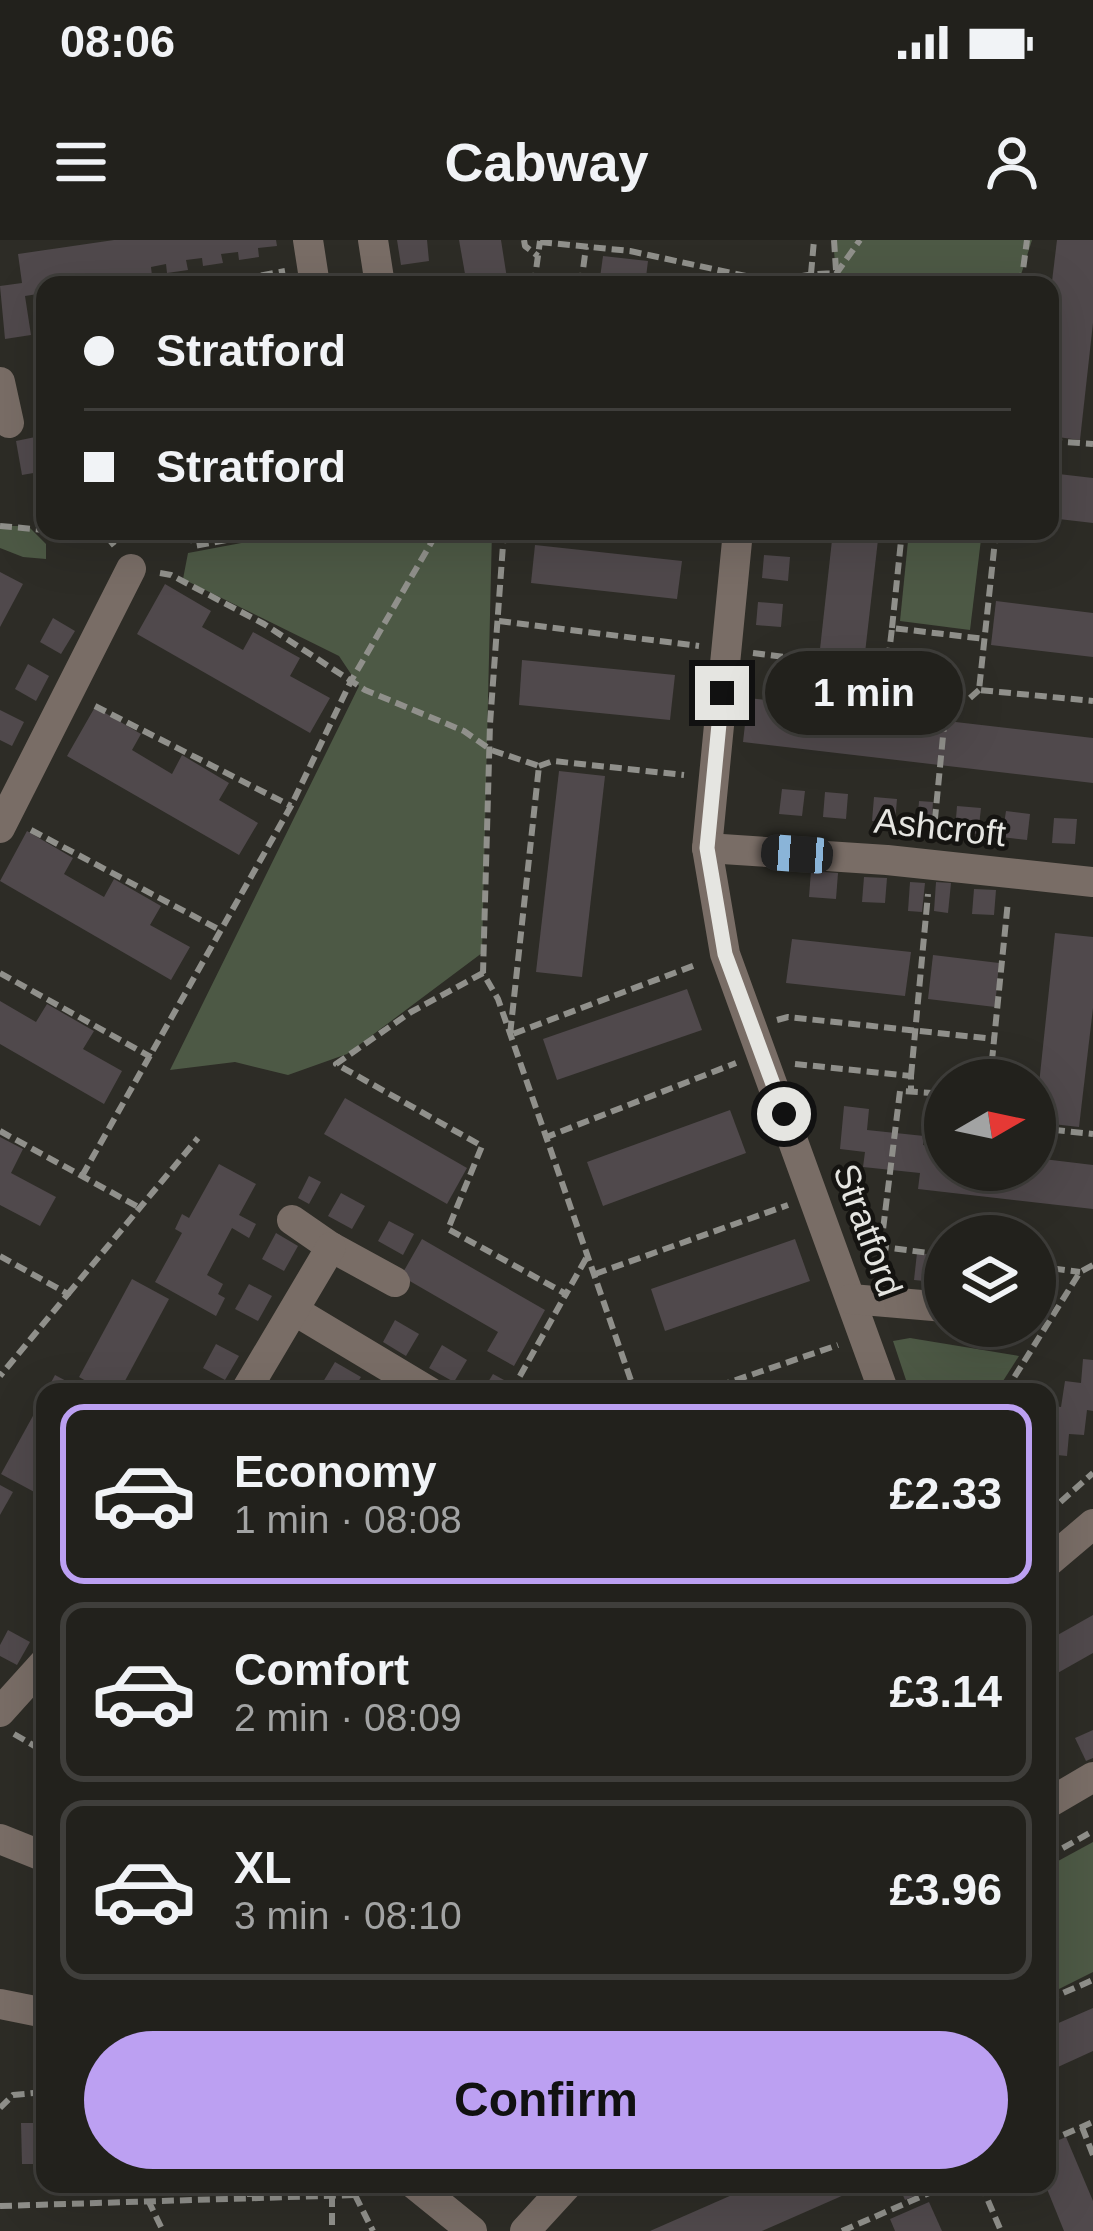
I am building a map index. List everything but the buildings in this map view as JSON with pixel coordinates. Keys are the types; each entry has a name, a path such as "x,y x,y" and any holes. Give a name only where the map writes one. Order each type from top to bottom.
{"street":[{"path":"373,240 379,276"},
{"path":"0,382 9,423"},
{"name":"Stratford","path":"737,540 707,848 725,954 881,1383"},
{"path":"3,822 131,568"},
{"name":"Ashcroft","path":"707,848 1093,882"},
{"path":"292,1220 395,1282"},
{"path":"250,1383 331,1247"},
{"path":"851,1299 924,1305"},
{"path":"295,1311 415,1383"},
{"path":"1056,1555 1093,1524"},
{"path":"0,1712 36,1672"},
{"path":"1056,1799 1093,1777"},
{"path":"0,1839 36,1853"},
{"path":"0,2004 36,2011"},
{"path":"425,2193 472,2231"},
{"path":"525,2231 560,2193"}],"path":[{"path":"524,240 538,256"},
{"path":"812,274 814,240"},
{"path":"834,240 836,274"},
{"path":"836,274 860,240"},
{"path":"1022,276 1027,240"},
{"path":"535,276 540,241 630,251 735,276"},
{"path":"582,276 586,247"},
{"path":"253,276 312,264"},
{"path":"806,276 836,274"},
{"path":"1059,442 1093,444"},
{"path":"0,526 36,529"},
{"path":"110,540 131,568 171,575 264,624 351,681 464,731 491,750 539,766 553,761 714,778"},
{"path":"193,540 194,546 226,540"},
{"path":"82,1176 290,806 351,681 434,540"},
{"path":"504,540 483,974 498,999 632,1383"},
{"path":"901,540 885,688 970,698 979,690 995,540"},
{"path":"499,621 886,670"},
{"path":"892,628 985,639"},
{"path":"979,690 1093,701"},
{"path":"70,693 290,806"},
{"path":"510,1035 539,766"},
{"path":"3,822 218,929"},
{"path":"992,1059 1010,874"},
{"path":"510,1035 725,954"},
{"path":"0,973 151,1057"},
{"path":"483,974 411,1012 336,1064 482,1146 448,1229 566,1294"},
{"path":"544,1138 761,1051 788,1017 994,1039"},
{"path":"761,1051 790,1064 911,1076 911,1091"},
{"path":"881,1246 901,1090 924,1092"},
{"path":"0,1130 140,1208"},
{"path":"1056,1130 1093,1134"},
{"path":"0,1376 199,1138"},
{"path":"595,1274 814,1196"},
{"path":"830,1240 924,1252"},
{"path":"516,1383 588,1255"},
{"path":"0,1256 68,1294"},
{"path":"1056,1311 1080,1272 1093,1265"},
{"path":"1056,1269 1080,1272"},
{"path":"727,1383 864,1336"},
{"path":"1011,1383 1034,1347"},
{"path":"1056,1506 1093,1473"},
{"path":"0,1727 36,1747"},
{"path":"1056,1852 1093,1831"},
{"path":"1056,1996 1093,1980"},
{"path":"0,2108 13,2096 36,2093"},
{"path":"1056,2138 1093,2122"},
{"path":"1082,2127 1093,2155"},
{"path":"842,2231 930,2193"},
{"path":"985,2193 1001,2231"},
{"path":"332,2195 332,2231"},
{"path":"0,2206 355,2195 373,2231"},
{"path":"148,2200 163,2231"},
{"path":"864,2222 868,2231"}],"green space":[{"path":"833,240 1032,240 1021,276 836,274"},
{"path":"0,526 28,526 36,540 46,544 46,559 23,557 0,548"},
{"path":"257,540 492,540 482,953 347,1054 288,1075 235,1062 170,1070 359,686 339,656 183,579 188,553"},
{"path":"908,540 981,540 970,630 900,621"},
{"path":"910,1338 924,1340 924,1347 964,1347 1019,1356 1002,1383 907,1383 893,1341"},
{"path":"1093,1842 1093,1972 1056,1990 1056,1862"}],"route":[{"path":"722,693 707,848 725,954 784,1114"}]}
